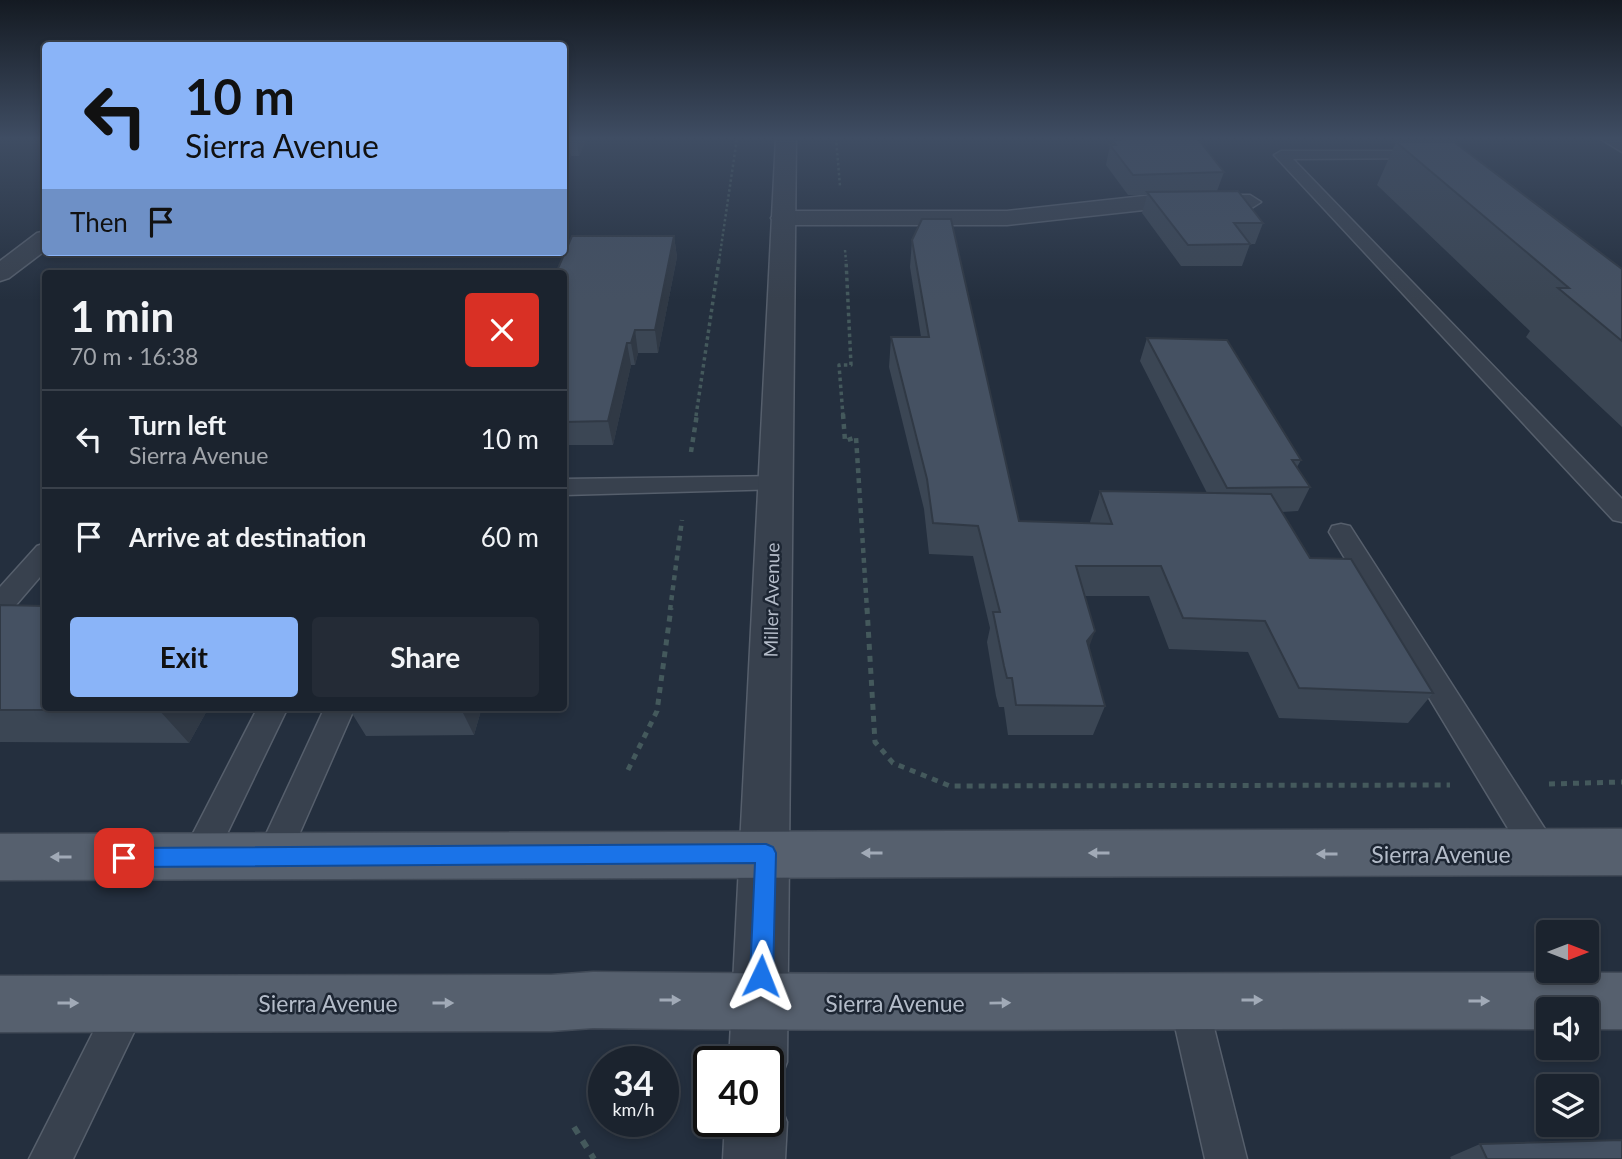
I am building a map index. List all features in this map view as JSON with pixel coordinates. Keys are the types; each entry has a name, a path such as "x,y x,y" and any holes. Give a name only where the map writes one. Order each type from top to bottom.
{"main road":[{"name":"Sierra Avenue","path":"0,857 1622,852"},
{"name":"Sierra Avenue","path":"0,1004 1622,1001"}],"street":[{"name":"Miller Avenue","path":"759,1046 784,192"},
{"path":"783,218 1007,218 1153,202 1250,202"},
{"path":"0,273 42,241"},
{"path":"754,1159 755,1137"}],"lane":[{"path":"1316,192 1622,514"},
{"path":"567,487 774,484"},
{"path":"1341,531 1542,854"},
{"path":"0,605 42,557"},
{"path":"198,858 271,711"},
{"path":"272,858 338,711"},
{"path":"1188,1000 1226,1159"},
{"path":"50,1159 129,1003"}],"path":[{"path":"845,245 851,365 839,365 845,441 856,437 875,741 893,763 950,786 1498,785 1622,782"},
{"path":"573,1127 594,1159"}],"building":[{"path":"1147,192 1239,192 1263,223 1234,223 1250,244 1188,245"},
{"path":"1455,192 1520,192 1622,269 1622,341 1558,288 1569,288"},
{"path":"922,219 951,219 1019,521 1112,524 1100,491 1271,494 1310,558 1351,559 1433,693 1299,688 1265,621 1183,618 1161,566 1076,566 1095,631 1087,641 1105,706 1016,705 1012,678 1007,678 993,612 1000,612 978,526 933,523 927,479 891,337 929,337 912,240"},
{"path":"572,236 674,236 655,330 635,330 631,343 627,343 608,421 567,422 567,270 557,270 563,256 567,256"},
{"path":"1147,338 1227,340 1301,460 1292,460 1310,487 1227,488"},
{"path":"0,605 42,606 42,710 0,710"},
{"path":"1622,1140 1622,1159 1487,1159 1480,1144"}],"route":[{"path":"124,858 766,853 761,976"}]}
